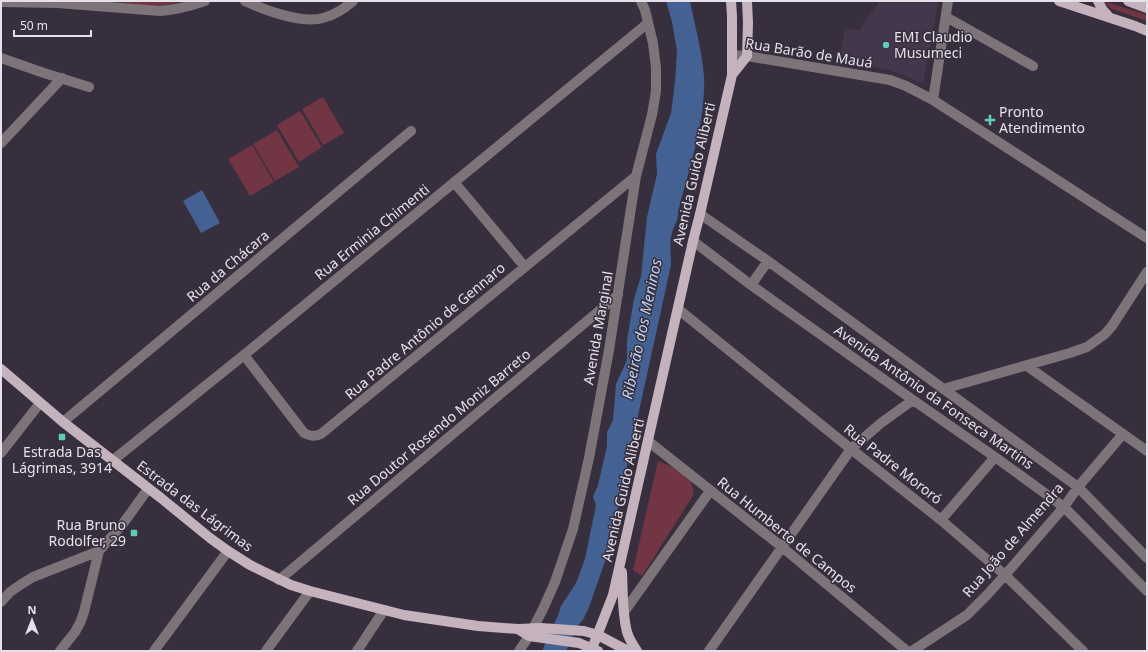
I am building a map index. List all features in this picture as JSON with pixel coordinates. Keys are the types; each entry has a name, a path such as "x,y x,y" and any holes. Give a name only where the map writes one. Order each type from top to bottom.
{"main road":[{"name":"Avenida Guido Aliberti","path":"594,650 613,595 732,75 731,1"},
{"path":"747,1 747,56"},
{"path":"1060,1 1147,31"},
{"path":"1098,1 1102,9 1109,17"},
{"path":"1128,1 1147,8"},
{"name":"Avenida Guido Aliberti","path":"732,75 747,56"},
{"name":"Estrada das Lágrimas","path":"1,369 63,422 228,551 250,565 279,580 310,591 404,615 471,625 518,629 575,642 594,650"},
{"path":"621,561 624,612 627,632 637,651"},
{"name":"Estrada das Lágrimas","path":"535,633 580,631 598,635 628,651"}],"street":[{"path":"1,2 64,2 160,12 187,7 206,1"},
{"path":"245,1 278,14 305,20 322,19 334,15 353,1"},
{"name":"Avenida Marginal","path":"519,651 535,633 543,609 555,582 573,529 590,458 618,295 636,176 652,115 656,91 656,68 653,43 645,10 641,1"},
{"path":"933,100 948,1"},
{"path":"946,17 1033,66"},
{"name":"Rua Erminia Chimenti","path":"112,461 244,355 648,23"},
{"name":"Rua Barão de Mauá","path":"732,54 890,80 906,86 933,100 1147,238"},
{"path":"1,58 89,87"},
{"path":"1,143 62,78"},
{"name":"Rua da Chácara","path":"63,422 411,131"},
{"name":"Rua Padre Antônio de Gennaro","path":"244,355 304,433 310,436 321,434 636,176"},
{"path":"454,182 525,267"},
{"name":"Avenida Antônio da Fonseca Martins","path":"700,214 768,261 1078,487 1147,558"},
{"name":"Avenida Antônio da Fonseca Martins","path":"693,241 751,285 1064,507 1147,591"},
{"path":"751,285 768,261"},
{"path":"943,389 1070,353 1087,346 1105,334 1112,326 1147,272"},
{"name":"Rua Doutor Rosendo Moniz Barreto","path":"279,580 618,295"},
{"name":"Rua Padre Mororó","path":"678,309 941,520 1006,575 1083,651"},
{"path":"1026,366 1146,449"},
{"path":"709,651 851,449 881,423 913,400"},
{"path":"1,454 40,403"},
{"name":"Rua João de Almendra","path":"912,651 967,615 1006,575 1064,507 1078,487 1123,434"},
{"name":"Rua Humberto de Campos","path":"648,441 782,547 907,651"},
{"path":"941,520 995,457"},
{"path":"1,602 10,592 33,577 99,551 122,526 148,489"},
{"path":"624,612 710,491"},
{"path":"60,651 80,623 99,551"},
{"path":"154,651 228,551"},
{"path":"266,651 310,591"},
{"path":"357,651 384,610"}],"shaded area":[{"path":"108,1 184,1 158,7"},
{"name":"EMI Claudio Musumeci","path":"880,1 934,1 938,3 923,84 889,70 839,60 845,28 860,30"},
{"path":"1103,1 1147,15 1147,21 1112,9"},
{"path":"323,97 344,133 323,145 302,109"},
{"path":"300,111 322,147 299,162 277,125"},
{"path":"277,130 299,167 275,181 253,144"},
{"path":"252,145 274,182 250,196 228,159"},
{"path":"658,461 677,469 691,482 694,494 642,576 633,570"}],"water":[{"name":"Ribeirão dos Meninos","path":"666,1 690,1 700,48 704,76 704,93 700,128 678,212 678,218 671,236 671,265 608,553 589,607 583,620 578,625 566,651 542,651 561,606 576,583 585,559 596,505 593,497 598,485 607,446 607,432 613,420 616,384 627,360 627,340 634,299 641,276 647,217 657,174 656,154 671,113 675,82 677,51 672,22"},
{"path":"202,190 220,223 201,233 183,201"}],"place":[{"name":"EMI Claudio Musumeci","path":"886,45"},
{"name":"Pronto Atendimento","path":"990,120"},
{"name":"Estrada Das Lágrimas, 3914","path":"62,437"},
{"name":"Rua Bruno Rodolfer, 29","path":"134,533"}]}
